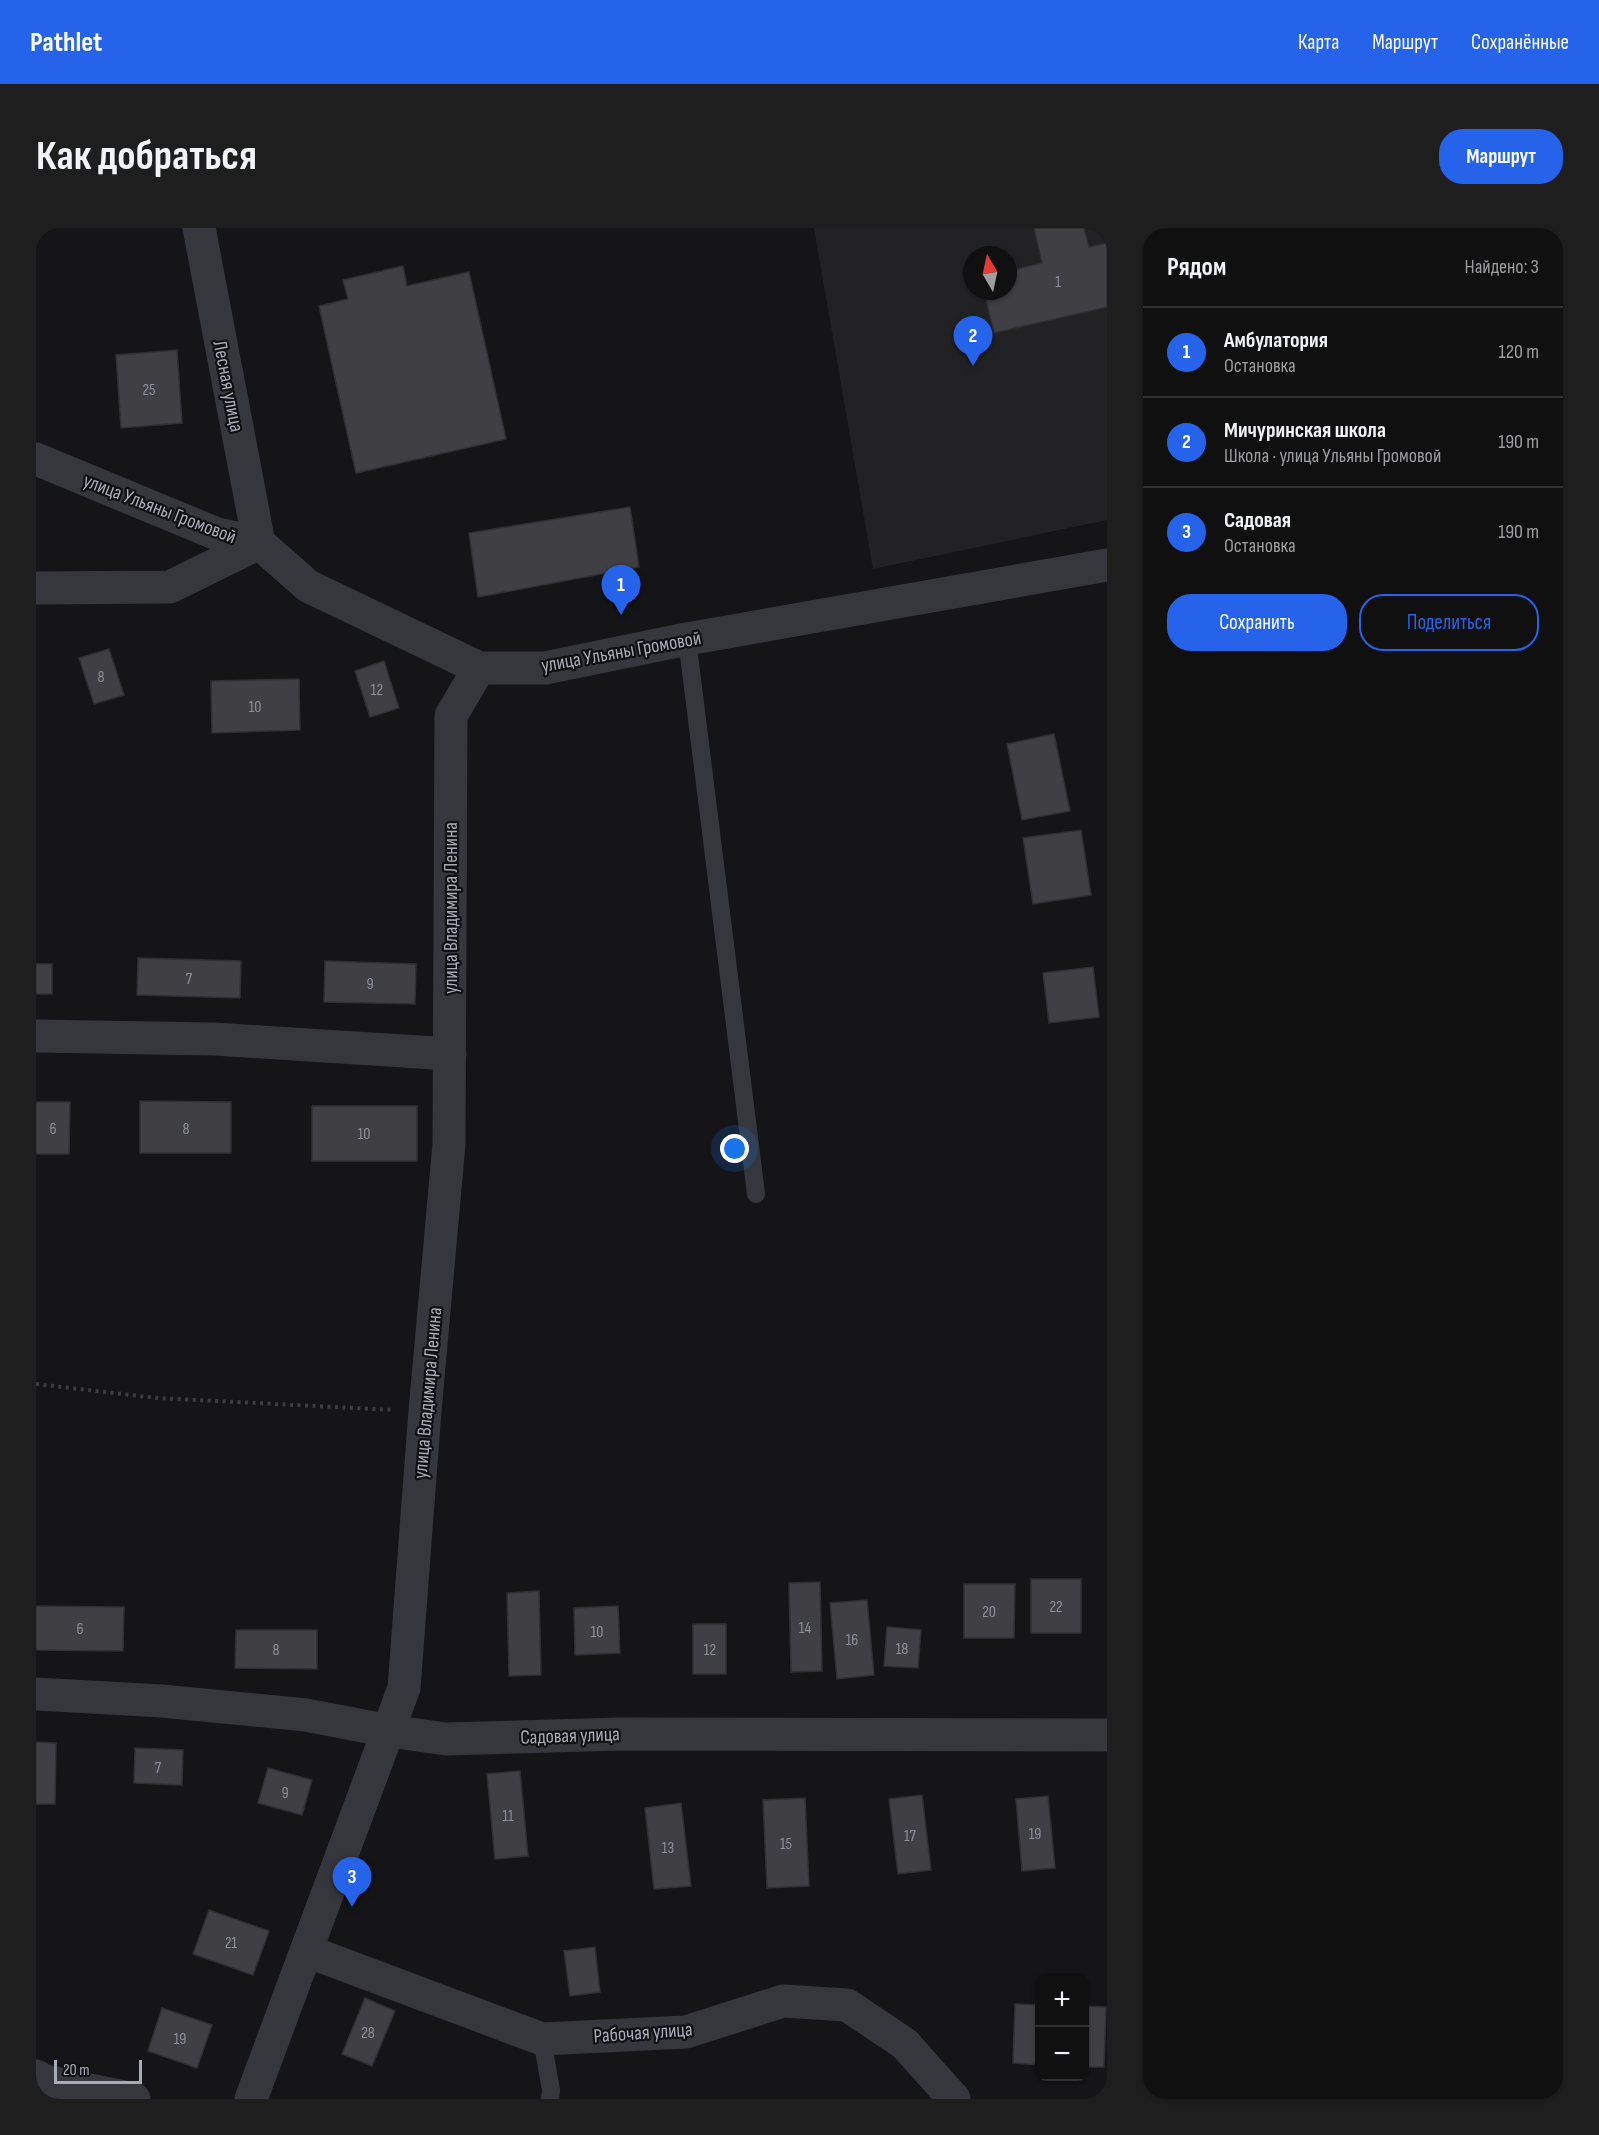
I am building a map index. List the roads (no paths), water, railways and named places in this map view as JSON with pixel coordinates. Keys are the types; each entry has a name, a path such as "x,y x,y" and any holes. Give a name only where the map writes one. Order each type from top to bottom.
{"street":[{"name":"Лесная улица","path":"199,228 259,543"},
{"name":"улица Ульяны Громовой","path":"36,459 217,534 259,543 308,586 479,668 545,668 687,639 1107,565"},
{"path":"36,588 170,587 259,543"},
{"path":"1107,565 1107,570"},
{"name":"улица Владимира Ленина","path":"251,2099 404,1688 425,1411 449,1144 450,716 479,668"},
{"path":"36,1036 214,1039 450,1054"},
{"name":"Садовая улица","path":"36,1694 162,1701 306,1715 446,1739 631,1734 1107,1735"},
{"name":"Рабочая улица","path":"307,1951 542,2039 686,2032 783,2001 847,2005 905,2044 954,2099"},
{"path":"36,2076 45,2081 134,2099"}],"lane":[{"path":"687,639 756,1194"},
{"path":"542,2039 551,2091 550,2099"}],"place":[{"name":"Мичуринская школа","path":"973,366"},
{"name":"Амбулатория","path":"621,615"},
{"name":"Садовая","path":"352,1907"}]}
